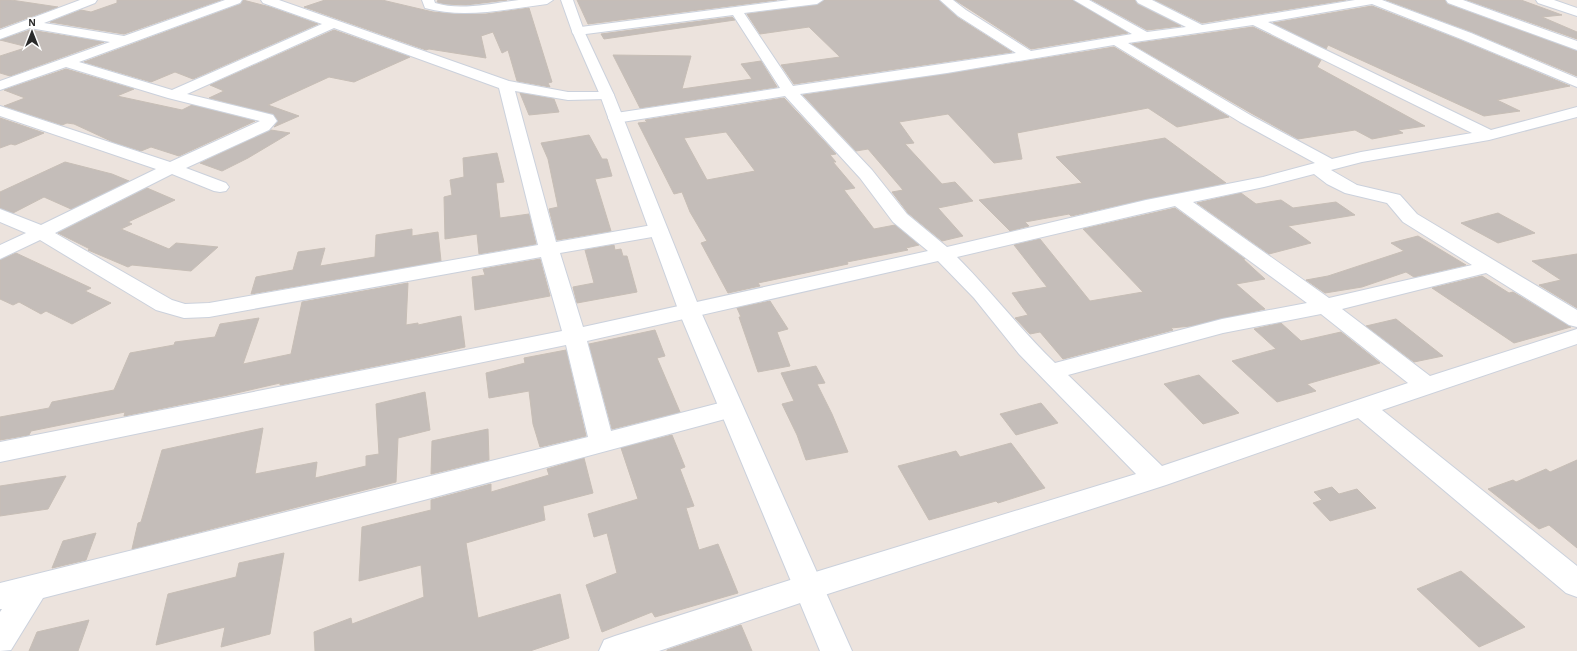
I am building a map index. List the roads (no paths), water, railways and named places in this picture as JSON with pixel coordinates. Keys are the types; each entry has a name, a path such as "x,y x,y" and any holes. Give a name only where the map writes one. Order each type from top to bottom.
{"street":[{"path":"0,35 91,0"},
{"path":"0,86 236,0"},
{"path":"267,0 506,85 568,96 607,95"},
{"path":"428,0 429,4 436,8 476,8 547,0"},
{"path":"567,0 578,31 607,95 690,312 836,651"},
{"path":"578,31 817,0"},
{"path":"946,0 962,13 1028,55"},
{"path":"1080,0 1145,36"},
{"path":"1142,0 1199,28"},
{"path":"616,118 1255,20 1375,0 1577,83"},
{"path":"1452,0 1577,46"},
{"path":"1542,0 1577,12"},
{"path":"1571,0 1577,2"},
{"path":"736,10 753,38 769,58 789,91 866,174 900,218 943,254 981,293 1027,349 1157,478"},
{"path":"1255,20 1489,135"},
{"path":"172,95 335,23"},
{"path":"30,24 126,40"},
{"path":"1116,41 1324,166 1351,189 1394,199 1398,206 1410,218 1577,320"},
{"path":"0,253 171,168 263,127 269,121 267,118 172,95 65,62"},
{"path":"506,85 549,251 575,336 602,443"},
{"path":"0,111 171,168 220,187"},
{"path":"0,452 690,312 852,273 1264,182 1361,157 1489,135 1577,112"},
{"path":"1179,200 1325,306 1426,385"},
{"path":"0,215 40,232 164,305 184,311 209,310 549,251 658,230"},
{"path":"1050,372 1222,326 1325,306 1488,266"},
{"path":"615,651 809,587 1157,478 1426,385 1577,336"},
{"path":"1362,407 1577,584"},
{"path":"0,596 731,409"},
{"path":"0,640 32,589"}]}
